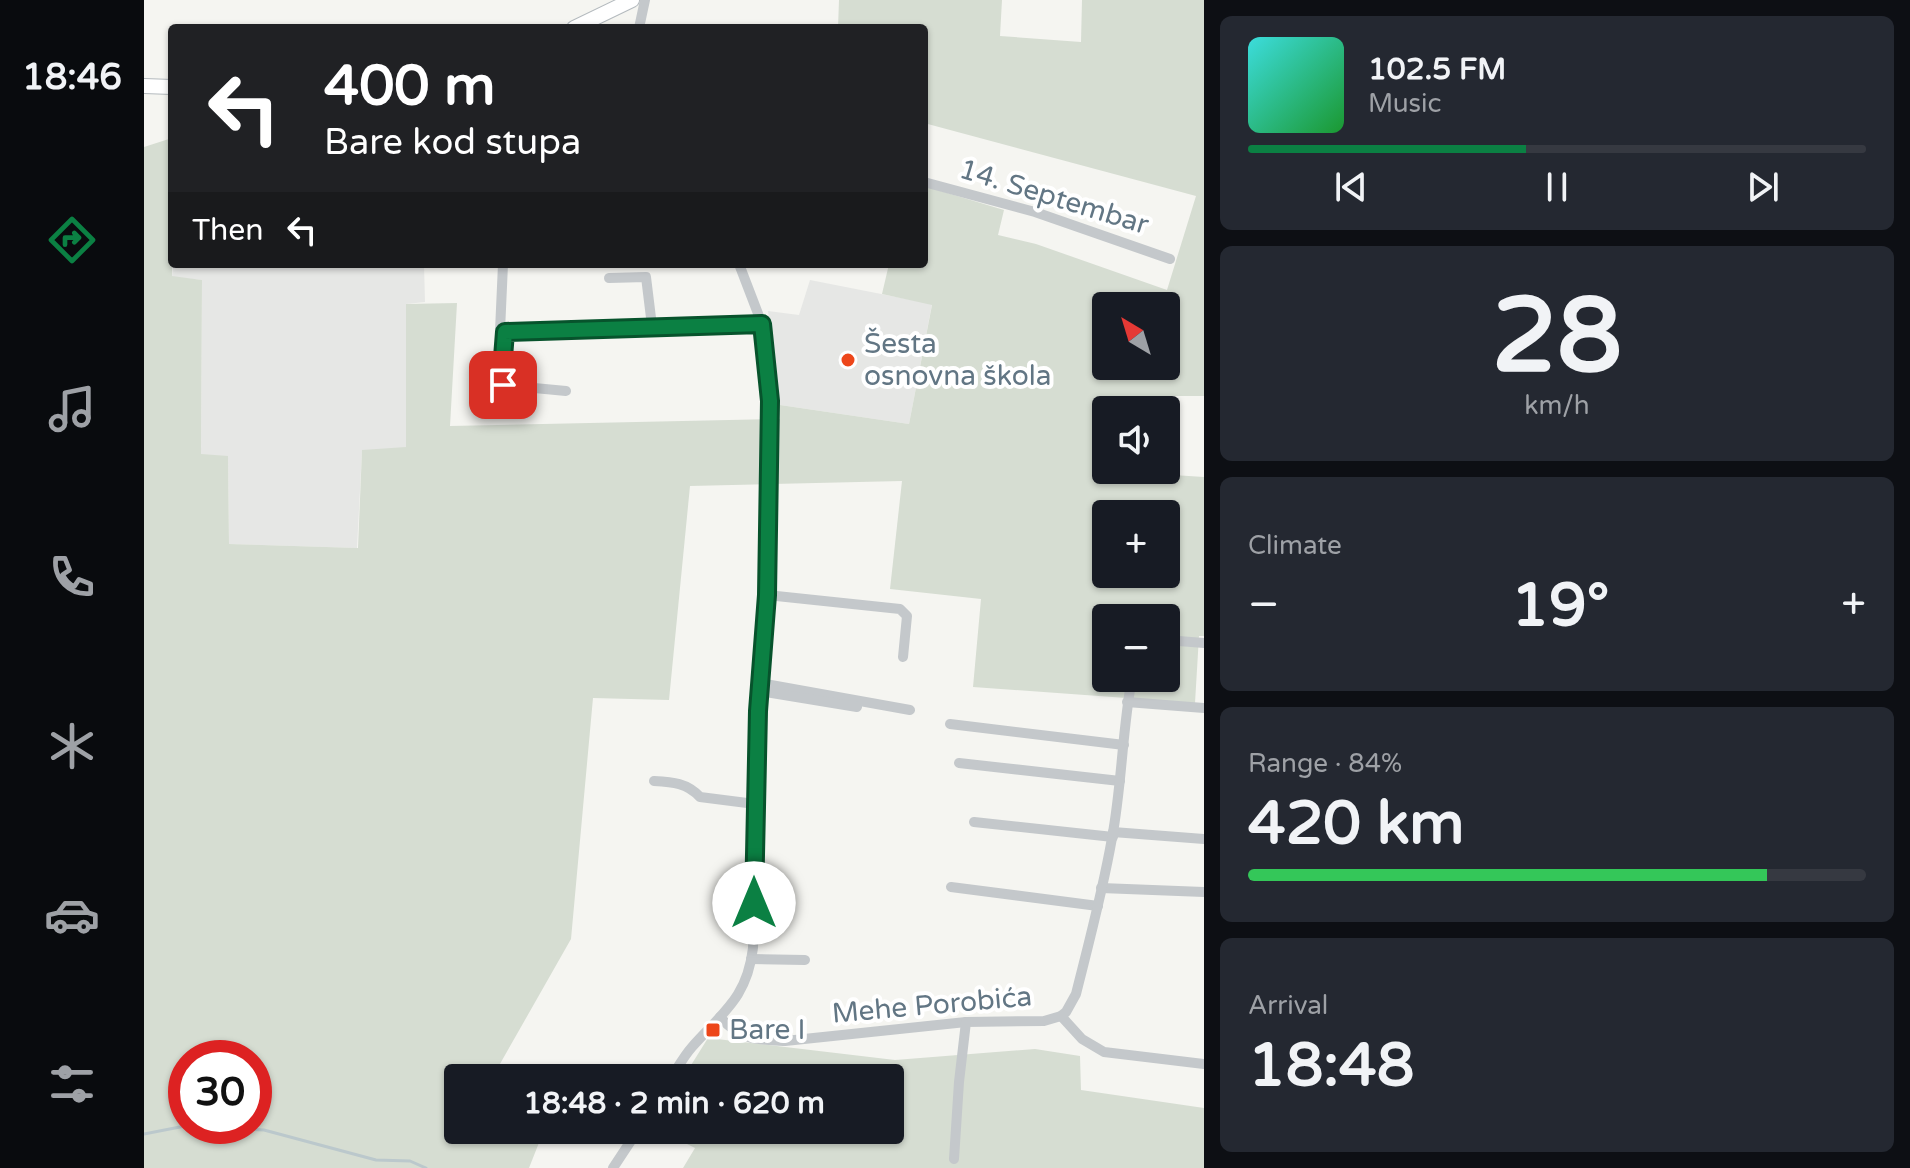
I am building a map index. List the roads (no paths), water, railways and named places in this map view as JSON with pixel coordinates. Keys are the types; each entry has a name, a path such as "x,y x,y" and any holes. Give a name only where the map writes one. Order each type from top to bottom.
{"main road":[{"path":"582,24 632,0"},
{"path":"144,86 168,87"}],"street":[{"path":"641,24 645,0"},
{"name":"14. Septembar","path":"928,183 1035,212 1170,259"},
{"path":"503,268 499,330 505,332 762,324"},
{"path":"680,1064 737,998 748,974 754,923 755,804 767,595 770,401 762,324 741,268"},
{"path":"609,278 646,277 652,326"},
{"path":"505,332 503,385 566,391"},
{"path":"767,595 900,609 907,616 903,657"},
{"path":"1180,641 1204,643"},
{"path":"760,687 910,710"},
{"path":"760,687 883,711"},
{"name":"Mehe Porobića","path":"720,1017 739,1034 762,1040 785,1041 966,1022 1044,1021 1061,1016 1076,994 1098,906 1113,834 1129,692"},
{"path":"1127,702 1204,708"},
{"path":"950,724 1124,745"},
{"path":"959,763 1120,781"},
{"path":"654,781 687,786 700,797 755,804"},
{"path":"974,822 1204,839"},
{"path":"951,887 1098,906"},
{"path":"1101,888 1204,892"},
{"path":"751,959 805,960"},
{"name":"Mehe Porobića","path":"1061,1016 1082,1039 1104,1052 1204,1064"},
{"path":"954,1159 966,1022"},
{"path":"613,1168 629,1144"}],"waterway":[{"path":"144,1134 185,1126 264,1130 376,1160 410,1161 426,1168"}],"place":[{"name":"Šesta osnovna škola","path":"848,360"},
{"name":"Bare I","path":"713,1030"}]}
